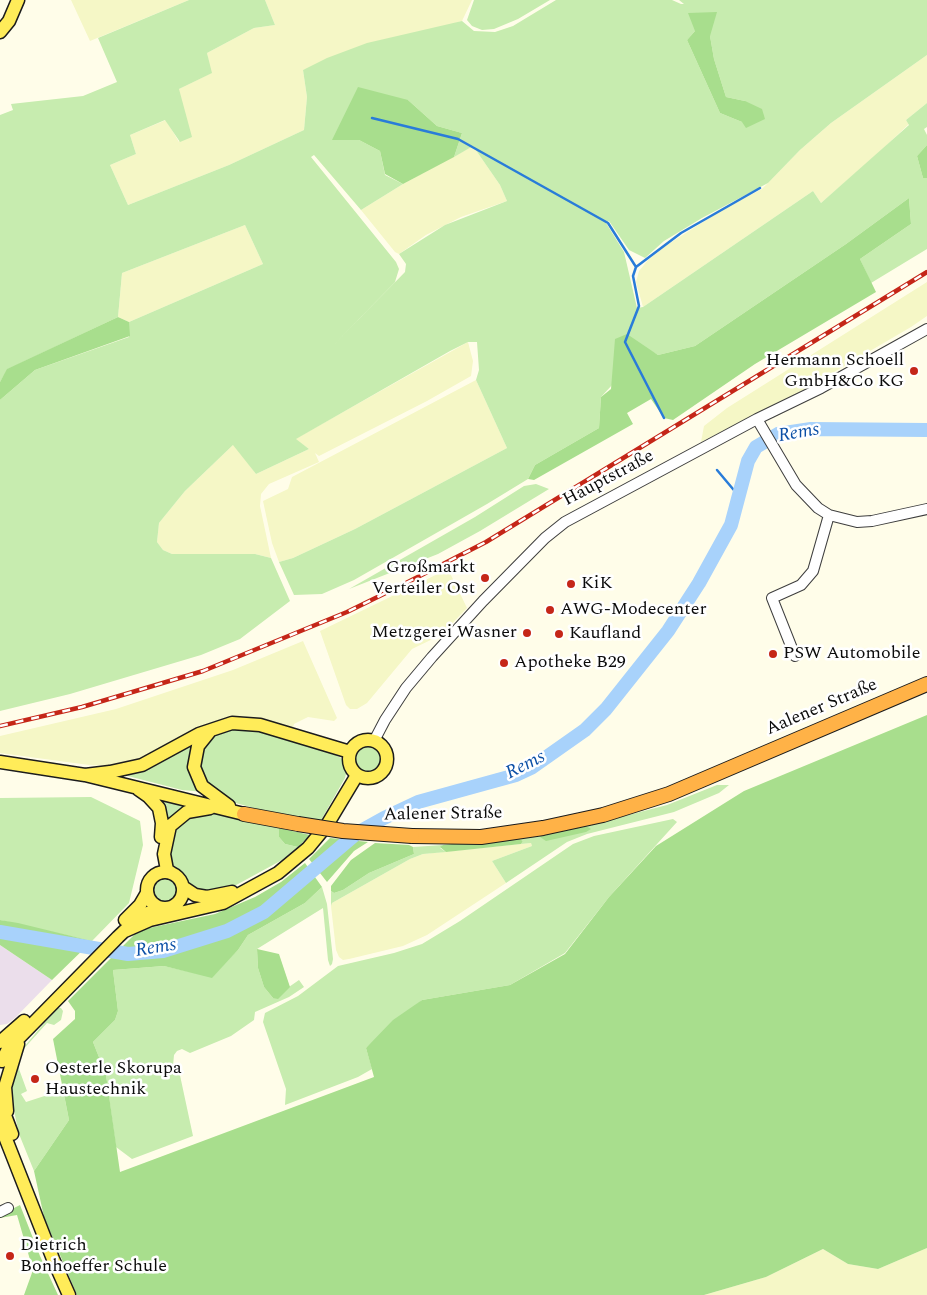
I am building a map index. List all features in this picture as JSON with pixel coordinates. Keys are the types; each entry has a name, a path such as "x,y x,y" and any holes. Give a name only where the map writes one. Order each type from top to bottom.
{"highway":[{"name":"Aalener Straße","path":"244,814 343,831 412,836 481,837 543,828 603,815 678,790 927,684"}],"main road":[{"path":"0,32 9,21 18,0"},
{"path":"85,774 110,772 142,765 183,742 211,729 232,723 250,723 350,752"},
{"path":"211,729 198,746 194,756 197,777 210,793 244,814"},
{"path":"363,741 374,741 384,749 387,755 386,767 373,778 356,774 350,764 350,752 363,741"},
{"name":"Aalener Straße","path":"0,762 85,774 244,814"},
{"path":"119,933 146,921 214,906 232,899 285,868 308,848 322,831 356,774"},
{"path":"130,784 153,800 162,817 158,862 147,887 147,893 151,902 159,908"},
{"path":"175,906 183,896 183,887 180,880 167,870 164,854 167,833 180,815 194,810 223,808"},
{"path":"183,887 195,895 206,897 236,891 278,866 322,831"},
{"path":"152,877 163,872 173,874"},
{"path":"119,933 147,893"},
{"path":"1,1064 20,1031 82,967 119,933 146,912 159,908 232,899"},
{"path":"0,1042 20,1031"},
{"path":"5,1126 6,1087 20,1031"},
{"path":"0,1102 5,1126 33,1209 69,1295"}],"street":[{"name":"Hauptstraße","path":"374,741 406,688 432,657 483,601 554,530 577,514 757,419 821,388 927,329"},
{"path":"757,419 796,485 828,515 857,522 872,521 927,509"},
{"path":"794,656 772,598 801,585 813,571 828,515"},
{"path":"0,1033 20,1031"}],"shaded area":[{"path":"0,945 52,980 15,1018 7,1024 0,1025"}],"green space":[{"path":"71,0 189,0 90,41"},
{"path":"189,0 265,0 275,25 254,28 207,53 212,73 179,89 192,137 180,142 165,120 130,135 136,154 110,165 128,205 229,165 304,130 307,97 303,70 327,58 367,43 462,21 474,31 495,32 513,26 556,0 672,0 684,4 679,0 927,0 927,55 831,123 800,150 768,183 702,218 664,241 645,258 629,250 609,221 606,223 624,252 637,308 643,307 813,191 821,203 909,125 906,120 927,103 927,127 924,129 927,135 927,145 917,156 923,178 927,178 927,249 871,283 860,259 911,224 909,198 846,244 695,346 658,355 646,348 601,397 599,428 535,465 528,479 487,504 354,580 322,594 294,595 279,562 293,558 355,529 507,448 476,380 479,370 477,342 468,342 450,351 296,439 309,449 256,474 233,445 185,491 159,523 157,542 163,550 172,554 255,554 271,558 290,601 240,639 201,655 70,694 0,711 0,400 35,370 129,337 129,322 263,264 245,225 122,273 118,317 8,369 0,382 0,115 13,110 11,104 83,96 117,82 98,38","holes":["695,31 710,36 714,59 726,97 745,101 742,122 720,113 687,40","408,100 437,126 462,133 454,157 473,146 500,185 507,201 445,225 399,254 406,264 405,272 320,359 395,282 399,269 396,262 311,157 314,155 361,210 403,184 385,175 380,151 359,140 333,140"]},
{"path":"265,0 472,0 462,21 303,70 307,97 304,130 229,165 128,205 110,165 136,154 130,135 166,120 179,142 179,89 211,73 207,53 254,28 275,25"},
{"path":"474,0 550,0 518,19 494,29 482,30 472,26 467,20"},
{"path":"717,12 710,36 714,59 726,97 745,101 762,109 765,119 746,128 742,122 720,113 687,40 695,31 688,13"},
{"path":"927,55 927,103 906,120 909,124 874,157 821,203 813,191 643,307 636,282 639,271 648,260 667,245 722,210 762,189 800,150 831,123"},
{"path":"358,87 408,100 437,126 462,133 454,157 403,184 385,174 380,151 359,140 332,140"},
{"path":"927,145 927,178 923,178 917,156"},
{"path":"473,146 500,185 507,201 461,217 426,235 399,254 395,252 361,210 403,184"},
{"path":"909,198 911,224 860,259 876,292 755,364 673,420 664,418 651,399 627,413 633,424 534,480 528,479 535,465 599,428 601,397 611,389 615,339 627,334 658,355 695,346 846,244"},
{"path":"245,225 263,264 129,322 118,317 122,273"},
{"path":"927,282 927,316 805,389 701,442 704,426 727,408"},
{"path":"118,317 129,322 130,336 35,370 0,400 0,382 7,369"},
{"path":"468,342 473,361 471,376 427,401 319,456 315,453 319,462 269,484 261,494 260,506 271,558 255,554 172,554 163,550 157,542 159,523 185,491 234,444 256,474 309,449 295,439"},
{"path":"476,380 507,448 355,529 293,558 279,562 272,543 263,501 288,489 292,477"},
{"path":"536,484 549,489 438,554 349,589 475,517 524,486"},
{"path":"448,569 467,608 441,635 412,649 367,703 357,709 350,709 346,705 320,631"},
{"path":"303,641 337,718 334,721 308,717 294,724 293,728 242,716 224,719 197,728 147,757 112,766 89,765 0,753 0,736 116,709 233,670"},
{"path":"927,715 927,1248 878,1269 848,1264 823,1249 766,1277 704,1295 77,1295 44,1217 34,1171 69,1120 53,1039 75,1019 75,1011 68,1001 135,934 149,928 215,914 255,897 281,882 305,863 322,887 305,903 248,935 238,950 212,978 164,966 113,970 118,1011 115,1020 93,1042 106,1075 120,1172 374,1077 366,1048 393,1020 422,1000 510,985 565,954 609,897 656,846 744,791"},
{"path":"236,728 250,729 322,748 341,758 347,770 345,778 320,822 294,819 232,802 204,782 199,761 201,752 214,736"},
{"path":"191,741 204,792 182,790 120,774"},
{"path":"369,746 379,750 383,760 379,770 369,774 359,770 355,760 359,750"},
{"path":"717,785 729,785 719,793 674,812 587,834 567,842 506,883 492,861 532,846 531,843 521,844 523,841 516,837 586,826 667,805"},
{"path":"91,797 140,821 143,845 129,903 92,941 0,920 0,798"},
{"path":"155,797 195,804 167,823"},
{"path":"210,812 279,828 279,837 285,844 298,847 282,860 227,890 205,893 192,888 182,874 171,865 167,857 172,830 187,816"},
{"path":"673,819 677,822 609,897 565,953 510,985 422,1000 366,1048 372,1069 358,1077 285,1105 286,1089 263,1022 265,1013 298,996 338,966 394,953 422,944 460,921 573,844 594,836"},
{"path":"586,826 591,829 586,832 546,841 540,837 542,834"},
{"path":"279,828 310,835 298,847 285,844 279,837"},
{"path":"516,837 523,841 521,844 446,852 440,847 443,845"},
{"path":"330,838 368,842 354,851 327,882 309,859"},
{"path":"375,843 409,845 413,847 414,854 369,873 343,890 334,893 331,891 331,886 351,860"},
{"path":"531,843 532,846 492,861 506,883 427,935 403,946 349,959 343,960 339,957 336,950 332,903 410,859 423,854"},
{"path":"443,845 440,848 446,852 423,854 410,859 332,903 331,906 331,891 334,893 343,890 369,873 414,854 413,847"},
{"path":"165,876 175,880 179,890 175,900 165,904 155,900 151,890 155,880"},
{"path":"322,887 327,904 332,964 330,966 328,960 323,908 257,949 258,968 264,987 273,998 299,980 304,987 289,997 255,1012 254,1020 231,1036 190,1053 182,1049 177,1051 174,1055 173,1066 178,1066 193,1136 132,1159 116,1147 106,1075 93,1042 115,1020 118,1011 113,970 164,966 212,977 238,950 248,935 305,903"},
{"path":"0,920 92,941 52,980 0,945"},
{"path":"257,949 279,954 290,987 278,999 273,998 264,987 258,968"},
{"path":"57,1008 61,1008 63,1011 61,1020 54,1025 47,1023 20,1053 19,1069 27,1091 21,1094 26,1102 63,1090 69,1120 34,1171 19,1134 10,1092 18,1054"},
{"path":"20,1205 58,1295 24,1295 33,1270 17,1215 0,1218 0,1215"},
{"path":"927,1248 927,1295 704,1295 766,1277 823,1249 848,1264 878,1269"}],"waterway":[{"path":"372,118 458,139 608,223 636,267 633,276 639,306 625,342 664,418"},
{"path":"636,267 681,233 760,188"},
{"name":"Rems","path":"0,932 128,954 163,951 227,931 264,912 357,833 384,818 418,802 516,775 531,768 585,730 606,709 668,631 699,583 731,525 748,461 756,447 778,434 811,429 927,430"},
{"path":"717,470 738,495"}],"railway":[{"path":"0,726 82,707 203,671 347,612 486,542 927,272"}],"place":[{"name":"Hermann Schoell GmbH&Co KG","path":"914,371"},
{"name":"Großmarkt Verteiler Ost","path":"485,578"},
{"name":"KiK","path":"571,584"},
{"name":"AWG-Modecenter","path":"550,610"},
{"name":"Metzgerei Wasner","path":"527,633"},
{"name":"Kaufland","path":"559,634"},
{"name":"PSW Automobile","path":"773,654"},
{"name":"Apotheke B29","path":"504,663"},
{"name":"Oesterle Skorupa Haustechnik","path":"35,1079"},
{"name":"Dietrich Bonhoeffer Schule","path":"10,1256"}]}
